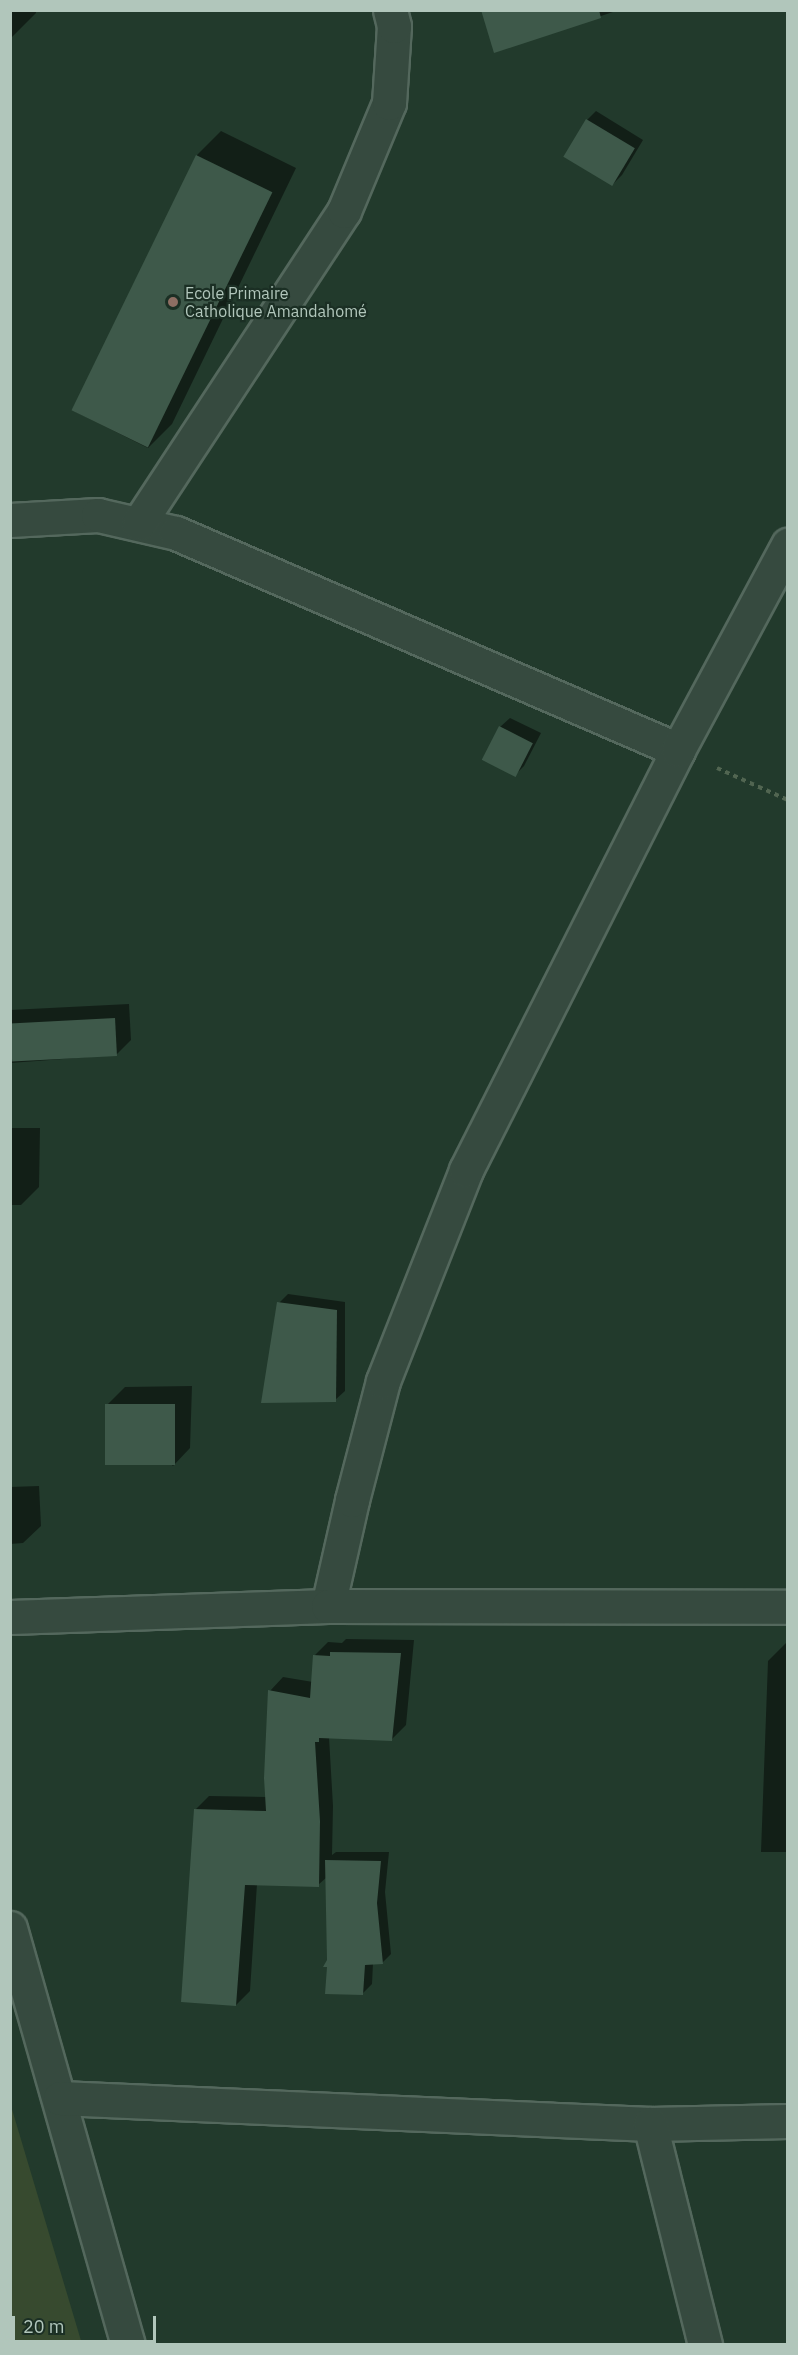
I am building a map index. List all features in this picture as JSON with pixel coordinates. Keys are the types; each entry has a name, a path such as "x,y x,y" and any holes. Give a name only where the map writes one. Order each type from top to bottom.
{"street":[{"path":"139,522 344,211 389,103 394,26 390,10"},
{"path":"10,520 99,515 139,522 176,533 678,750"},
{"path":"328,1606 352,1500 383,1382 466,1170 678,750 788,545"},
{"path":"10,1617 328,1606 788,1607"},
{"path":"10,1928 128,2344"},
{"path":"60,2098 650,2124 788,2121"},
{"path":"650,2124 705,2344"}],"path":[{"path":"678,750 788,800"}],"green space":[{"path":"11,2106 82,2344 11,2344"}],"building":[{"path":"481,10 599,10 601,18 494,53"},
{"path":"586,119 635,148 612,186 563,157"},
{"name":"Ecole Primaire Catholique Amandahomé","path":"196,155 272,192 148,448 72,410"},
{"path":"499,726 533,743 516,777 482,760"},
{"path":"115,1018 117,1056 12,1061 10,1023"},
{"path":"277,1302 337,1310 336,1402 261,1403"},
{"path":"105,1404 175,1404 175,1465 105,1465"},
{"path":"330,1652 401,1653 392,1741 319,1738 319,1742 315,1742 320,1821 319,1887 245,1885 236,2006 181,2002 194,1809 266,1811 264,1778 268,1690 310,1698 313,1655 330,1656"},
{"path":"325,1860 381,1861 377,1903 383,1964 365,1965 363,1995 325,1994 327,1967 323,1967 327,1960"}],"place":[{"name":"Ecole Primaire Catholique Amandahomé","path":"173,302"}]}
